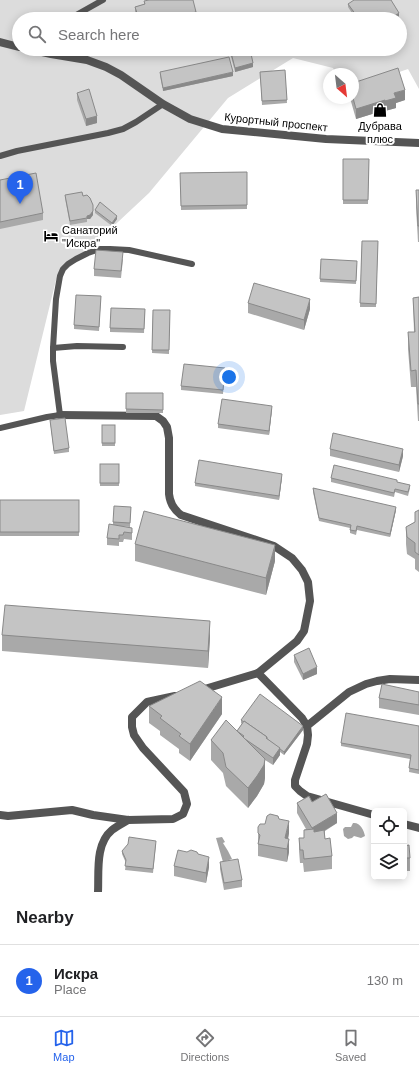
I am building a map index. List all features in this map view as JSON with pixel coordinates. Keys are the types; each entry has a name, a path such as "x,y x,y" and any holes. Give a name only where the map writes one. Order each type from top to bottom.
{"street":[{"path":"0,42 12,45"},
{"name":"Курортный проспект","path":"63,56 87,60 106,67 121,75 163,104 190,119 222,129 326,139 419,143"},
{"path":"0,815 8,816 72,810 93,815 128,820 173,818 183,814 187,804 184,792 143,748 134,735 132,717 147,702 185,694 258,673 297,641 304,631 310,601 308,582 302,570 292,558 274,546 181,515 176,511 170,501 170,438 167,427 163,421 156,416 60,415"},
{"path":"258,673 302,718 307,726 307,744 295,780 296,786 307,796 371,815"},
{"path":"307,726 349,692 366,684 390,679 419,680"},
{"path":"98,892 100,850 104,839 112,829 128,820"},
{"path":"407,825 419,828"}],"lane":[{"path":"82,12 103,0"},
{"path":"0,156 17,150 108,134 123,129 136,122 163,104"},
{"path":"0,428 60,415 53,361 53,348 56,299 60,276 68,264 88,253 100,249 110,249 129,250 192,264"},
{"path":"53,348 77,346 123,347"}],"shaded area":[{"name":"Санаторий \"Искра\"","path":"0,0 419,0 419,89 408,69 359,86 359,68 333,68 293,58 228,98 149,193 56,280 24,411 0,415"},
{"path":"353,823 360,825 365,836 361,838 354,836 348,839 344,836 343,829 345,827 351,827"},
{"path":"222,837 225,842 223,843 232,859 223,862 216,838"}],"building":[{"path":"193,0 196,12 137,12 135,7 145,4 144,1"},
{"path":"354,0 391,0 398,12 354,12 348,4"},
{"path":"232,56 252,56 253,63 235,68"},
{"path":"229,57 233,72 163,88 160,72"},
{"path":"398,68 405,90 394,93 396,98 356,109 355,104 359,104 359,81"},
{"path":"285,70 287,100 262,101 260,72"},
{"path":"89,89 97,116 86,119 77,93"},
{"path":"343,159 369,159 368,200 343,200"},
{"path":"247,172 247,205 181,206 180,173"},
{"path":"36,173 43,213 0,222 0,180"},
{"path":"416,190 419,190 419,226 418,226"},
{"path":"82,192 83,196 87,195 90,198 93,205 93,211 87,216 87,218 70,221 65,195"},
{"path":"100,202 117,216 112,223 95,210"},
{"path":"362,241 378,241 376,304 360,303"},
{"path":"96,250 123,252 121,271 94,269"},
{"path":"321,259 357,261 356,281 320,279"},
{"path":"254,283 310,299 304,320 248,303"},
{"path":"76,295 101,296 99,327 74,325"},
{"path":"419,297 418,404 416,370 411,371 408,332 415,332 413,298"},
{"path":"111,308 145,309 144,329 110,328"},
{"path":"153,310 170,310 169,350 152,350"},
{"path":"184,364 225,368 223,390 181,386"},
{"path":"126,393 163,393 163,410 126,409"},
{"path":"222,399 272,406 269,431 218,424"},
{"path":"65,418 69,448 54,451 50,420"},
{"path":"102,425 115,425 115,443 102,443"},
{"path":"333,433 403,449 399,465 330,449"},
{"path":"199,460 282,474 279,496 195,483"},
{"path":"100,464 119,464 119,483 100,483"},
{"path":"334,465 397,480 397,482 410,485 408,492 395,489 394,493 331,478"},
{"path":"313,488 396,507 390,534 357,526 356,531 350,530 351,525 319,518"},
{"path":"0,500 79,500 79,532 0,532"},
{"path":"114,506 131,507 130,523 113,522"},
{"path":"419,510 419,555 415,552 415,543 407,537 406,527 415,522 415,512"},
{"path":"144,511 275,545 266,578 135,544"},
{"path":"109,524 132,528 132,533 124,532 123,535 119,535 119,539 107,538"},
{"path":"5,605 210,621 208,651 2,635"},
{"path":"309,648 317,667 303,674 294,655"},
{"path":"200,681 222,697 190,744 179,736 181,734 160,718 162,716 149,706"},
{"path":"382,684 419,692 419,705 379,698"},
{"path":"260,694 303,726 284,752 267,739 267,737 241,720"},
{"path":"346,713 419,726 419,770 409,768 411,755 341,743"},
{"path":"226,720 265,759 264,765 248,788 226,767 223,753 211,740"},
{"path":"244,721 280,748 273,758 245,739 243,737 244,736 237,731"},
{"path":"326,794 337,813 312,828 297,803 309,796 312,802"},
{"path":"270,814 278,816 279,819 289,821 285,838 289,839 287,849 258,844 260,835 258,833 258,827 260,824 265,824 267,816"},
{"path":"314,829 314,832 324,830 325,839 330,838 332,856 304,859 303,850 300,850 299,838 304,838 304,830"},
{"path":"129,837 156,841 153,869 125,866 126,860 122,851 128,844"},
{"path":"407,845 409,845 410,858 407,858"},
{"path":"178,850 187,852 191,850 209,857 206,873 174,866"},
{"path":"238,859 242,880 224,883 220,862"}],"place":[{"name":"Дубрава плюс","path":"380,110"},
{"name":"Искра","path":"20,204"},
{"name":"Санаторий \"Искра\"","path":"51,236"}]}
